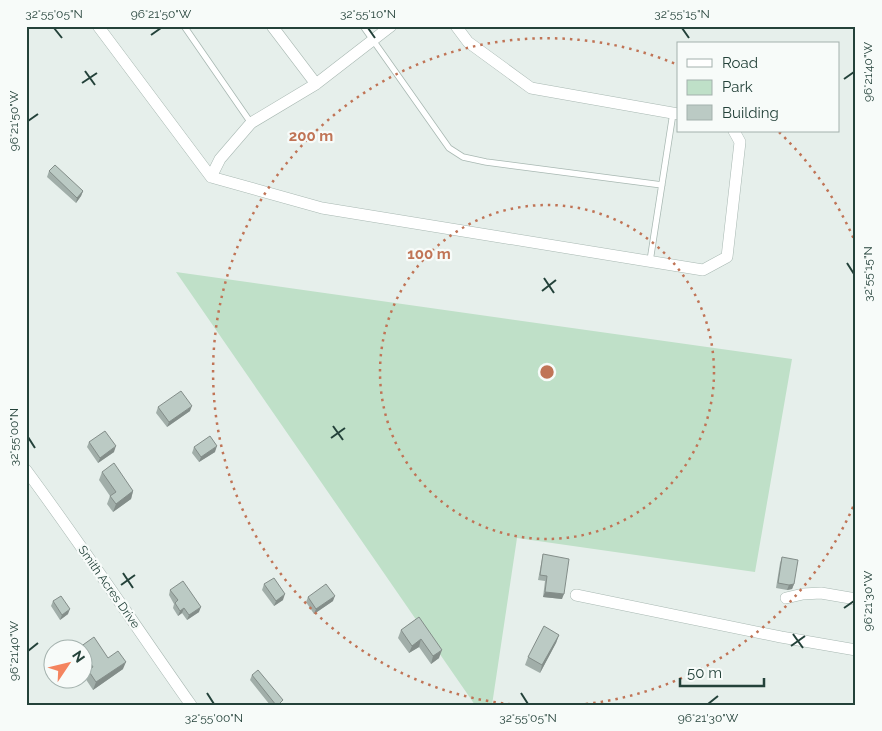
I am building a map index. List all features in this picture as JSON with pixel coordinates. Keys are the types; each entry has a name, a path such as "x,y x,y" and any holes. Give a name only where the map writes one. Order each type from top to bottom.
{"street":[{"path":"98,26 211,177 322,208 703,270 726,257 740,142 735,132"},
{"path":"272,26 316,84"},
{"path":"211,177 220,159 252,123 316,84 390,26"},
{"path":"456,26 468,42 531,88 676,113"},
{"name":"Smith Acres Drive","path":"26,470 191,705"},
{"path":"786,598 803,594 821,593 856,599"},
{"path":"576,595 781,637 856,650"}],"lane":[{"path":"184,26 252,123"},
{"path":"363,26 449,148 463,157 486,162 662,185"},
{"path":"650,261 676,113"}],"green space":[{"path":"176,272 792,359 755,572 517,538 492,705 475,705"}],"building":[{"path":"55,165 83,191 77,198 49,171"},
{"path":"181,391 192,406 169,422 158,407"},
{"path":"105,431 116,446 100,458 89,442"},
{"path":"210,436 217,446 201,457 194,447"},
{"path":"114,463 133,491 116,504 110,496 116,492 102,472"},
{"path":"543,554 569,559 564,594 545,592 547,576 540,575"},
{"path":"782,557 798,560 794,584 778,583"},
{"path":"274,578 285,594 276,601 264,584"},
{"path":"183,581 201,607 189,615 184,608 180,611 175,603 178,600 170,590"},
{"path":"326,584 335,596 316,609 308,597"},
{"path":"61,596 70,609 62,615 53,601"},
{"path":"419,617 442,650 433,656 421,639 412,646 401,630"},
{"path":"544,626 559,635 542,665 528,657"},
{"path":"94,637 108,658 118,651 126,662 96,682 92,676 92,638"},
{"path":"258,670 283,700 278,705 276,705 252,675"}]}
